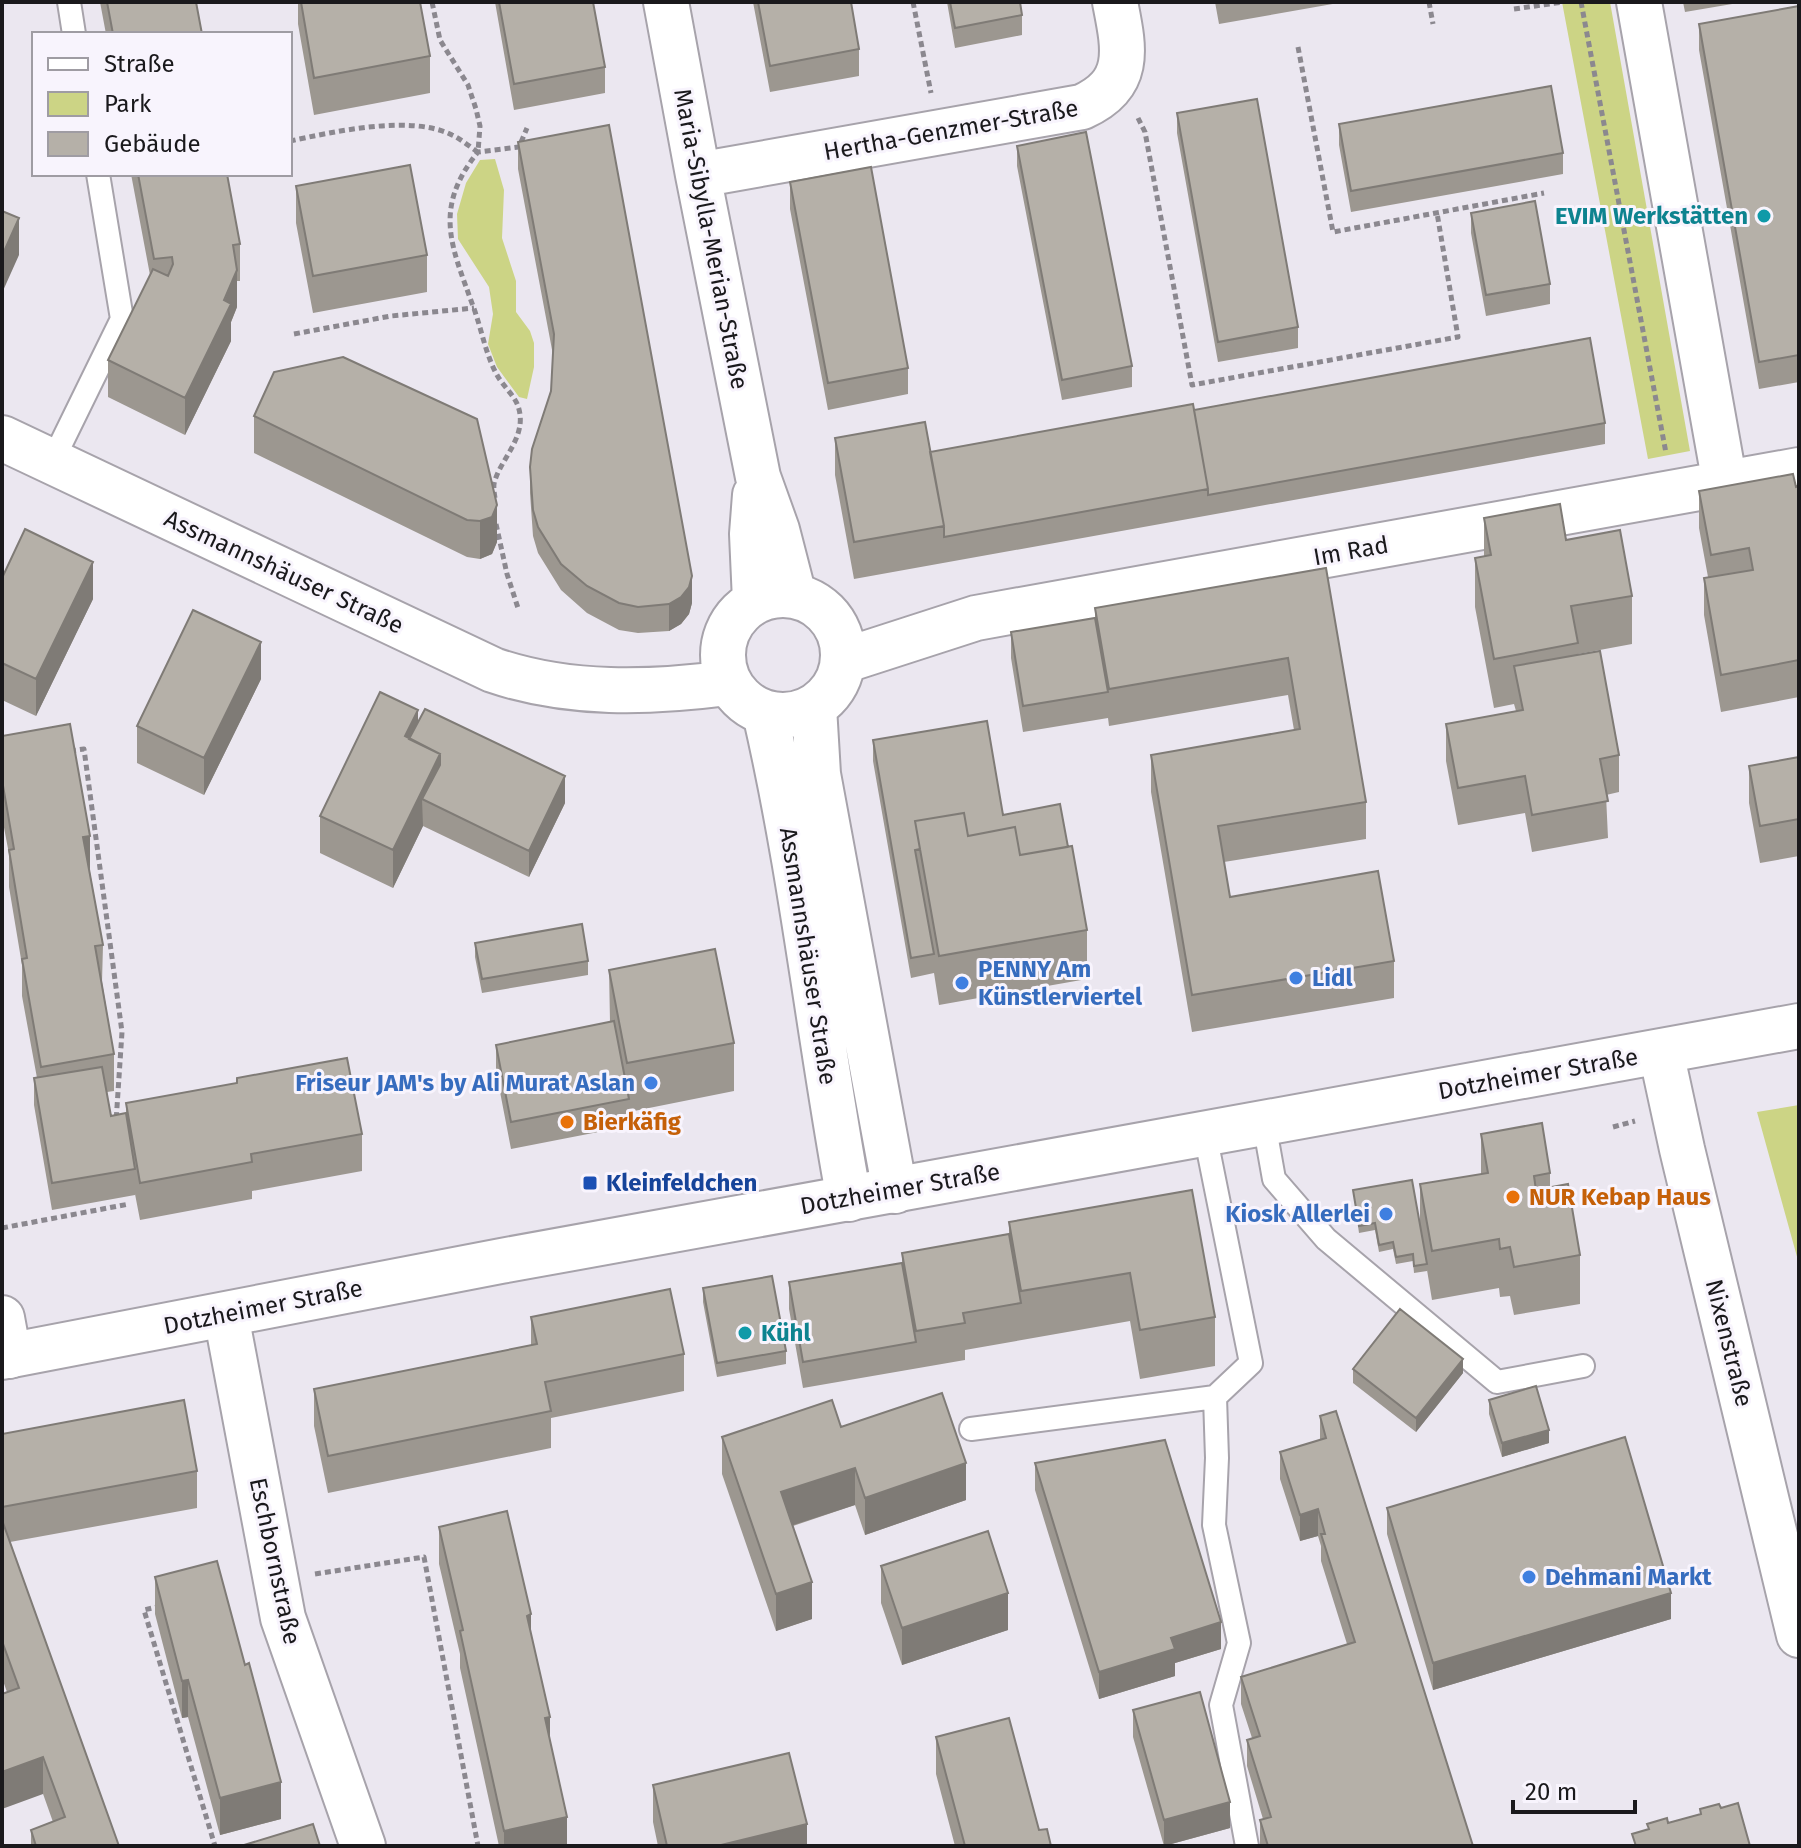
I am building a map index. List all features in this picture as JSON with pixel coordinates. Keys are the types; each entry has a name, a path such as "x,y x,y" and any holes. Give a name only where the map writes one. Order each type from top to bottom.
{"street":[{"name":"Maria-Sibylla-Merian-Straße","path":"666,2 758,477 777,530 775,598"},
{"name":"Hertha-Genzmer-Straße","path":"698,175 1082,107 1100,98 1118,76 1124,48 1115,2"},
{"path":"1639,2 1725,484"},
{"name":"Assmannshäuser Straße","path":"2,438 493,670 531,682 572,687 616,672 725,667"},
{"name":"Im Rad","path":"838,641 1799,470"},
{"path":"775,598 816,605 838,641 839,679 829,695 814,707 790,716 765,713 750,707 738,696 725,667 725,636 732,622 775,598"},
{"name":"Assmannshäuser Straße","path":"814,707 818,774 895,1191"},
{"name":"Assmannshäuser Straße","path":"765,713 792,846 829,1093 849,1199"},
{"name":"Dotzheimer Straße","path":"4,1343 226,1315 501,1261 1799,1026"},
{"name":"Nixenstraße","path":"1661,1052 1799,1635"},
{"name":"Eschbornstraße","path":"226,1315 283,1618 363,1846"}],"lane":[{"path":"69,2 74,32"},
{"path":"52,462 122,319 98,176"},
{"path":"1264,1123 1274,1179 1326,1239 1497,1382 1583,1366"},
{"path":"971,1429 1215,1397 1251,1363 1205,1134"},
{"path":"1215,1397 1217,1458 1214,1525 1239,1643 1221,1705 1247,1846"}],"path":[{"path":"432,2 440,40 468,85 480,126 478,152 466,168 452,204 449,229 485,350 518,407 518,433 513,449 494,481 495,509"},
{"path":"913,2 939,133"},
{"path":"1429,2 1433,24"},
{"path":"1514,9 1563,2"},
{"path":"1581,2 1667,462"},
{"path":"1298,47 1333,232 1544,193"},
{"path":"1138,118 1145,132 1192,385 1458,337 1437,213"},
{"path":"292,141 356,128 424,128 450,134 478,152 519,147 527,128"},
{"path":"294,334 391,316 474,308"},
{"path":"496,523 518,608"},
{"path":"57,754 84,749 122,1032 115,1129"},
{"path":"2,1228 129,1204"}],"green space":[{"path":"1562,2 1610,2 1690,451 1648,459"},
{"path":"495,159 504,190 502,238 516,281 516,312 530,331 534,343 534,367 527,399 519,397 497,367 488,344 493,314 489,287 458,239 457,214 466,183 480,160"},
{"path":"1799,1105 1799,1264 1757,1112"}],"building":[{"path":"107,2 196,2 202,32 113,32"},
{"path":"301,2 420,2 430,56 314,78"},
{"path":"499,2 593,2 605,67 514,84"},
{"path":"758,2 851,2 859,49 770,66"},
{"path":"950,2 1020,2 1022,15 955,28"},
{"name":"EVIM Werkstätten","path":"1799,6 1799,355 1759,362 1699,24"},
{"path":"1551,86 1563,153 1351,191 1339,124"},
{"path":"1257,99 1298,327 1218,342 1177,113"},
{"path":"609,125 692,576 689,587 681,597 669,604 638,607 619,603 587,586 561,564 538,527 533,510 530,467 532,449 551,391 554,334 518,142"},
{"path":"1086,132 1132,366 1062,380 1017,146"},
{"path":"410,165 427,255 313,276 296,186"},
{"path":"871,167 908,368 828,383 790,182"},
{"path":"138,176 227,176 240,244 233,245 237,270 224,300 231,304 185,398 108,360 153,269 168,276 173,264 172,257 154,259"},
{"path":"1535,201 1550,284 1486,295 1471,213"},
{"path":"2,211 19,218 2,256"},
{"path":"1590,338 1605,423 1208,495 1194,410"},
{"path":"343,357 477,419 497,505 492,517 480,521 467,520 254,416 274,372"},
{"path":"1193,404 1208,489 944,537 930,452"},
{"path":"925,422 944,526 854,542 835,438"},
{"path":"1793,474 1796,487 1799,486 1799,660 1721,675 1704,578 1753,570 1749,548 1711,555 1699,491"},
{"path":"1560,504 1566,540 1620,530 1632,596 1571,606 1578,643 1494,659 1475,558 1491,555 1484,518"},
{"path":"25,529 93,562 36,679 2,663 2,578"},
{"path":"1326,568 1366,802 1218,826 1230,897 1378,871 1394,961 1192,995 1151,755 1300,729 1288,658 1109,689 1095,608"},
{"path":"193,610 261,642 204,758 137,726"},
{"path":"1095,618 1108,692 1023,706 1011,632"},
{"path":"1600,651 1619,755 1600,759 1608,801 1532,815 1525,776 1458,788 1446,724 1523,710 1514,666"},
{"path":"380,692 418,710 405,736 440,754 393,850 320,816"},
{"path":"425,709 565,776 529,851 422,799 440,765 440,754 409,739"},
{"path":"987,721 1003,815 1060,804 1068,847 1020,855 1015,827 968,836 964,813 915,821 920,849 915,850 934,954 911,958 873,740"},
{"path":"70,724 90,836 83,837 103,945 95,946 114,1054 41,1067 22,959 27,958 9,850 14,849 2,780 2,736"},
{"path":"1799,757 1799,819 1760,826 1749,766"},
{"path":"964,813 968,836 1015,827 1020,855 1072,846 1087,930 939,956 915,821"},
{"path":"582,924 588,961 482,979 475,943"},
{"path":"715,949 734,1043 627,1063 609,970"},
{"path":"614,1021 629,1099 511,1122 496,1045"},
{"path":"347,1058 362,1134 251,1154 252,1162 140,1183 126,1103 237,1083 237,1078"},
{"path":"102,1067 111,1116 126,1113 135,1169 52,1183 34,1078"},
{"path":"1542,1123 1550,1173 1534,1176 1536,1190 1568,1184 1580,1255 1514,1267 1510,1247 1500,1249 1499,1239 1432,1251 1420,1184 1488,1173 1481,1134"},
{"name":"Kiosk Allerlei","path":"1412,1180 1427,1264 1414,1266 1413,1254 1396,1257 1393,1242 1379,1245 1375,1223 1359,1226 1353,1190"},
{"path":"1192,1190 1215,1317 1140,1330 1130,1273 1021,1291 1009,1222"},
{"path":"1009,1234 1021,1303 963,1313 965,1323 916,1331 902,1253"},
{"path":"902,1263 916,1342 803,1362 789,1282"},
{"name":"Kühl","path":"772,1276 786,1351 717,1363 703,1288"},
{"path":"670,1289 684,1354 545,1382 551,1411 328,1456 314,1389 537,1344 531,1317"},
{"path":"1400,1309 1463,1359 1416,1418 1353,1369"},
{"path":"1536,1386 1549,1430 1502,1443 1489,1400"},
{"path":"942,1393 966,1463 865,1498 855,1468 781,1492 812,1582 776,1594 722,1437 832,1400 841,1427"},
{"path":"184,1400 197,1471 2,1507 2,1434"},
{"path":"1336,1411 1473,1846 1268,1846 1260,1820 1271,1817 1247,1740 1260,1736 1241,1677 1355,1642 1321,1534 1325,1534 1318,1509 1300,1515 1280,1452 1326,1438 1320,1416"},
{"name":"Dehmani Markt","path":"1625,1437 1671,1593 1433,1663 1387,1508"},
{"path":"1165,1440 1221,1622 1171,1638 1175,1649 1099,1672 1035,1463"},
{"path":"507,1511 531,1614 527,1616 550,1717 545,1718 567,1817 504,1831 439,1527"},
{"path":"2,1520 119,1846 36,1846 31,1830 65,1817 43,1757 2,1772 2,1694 19,1688 2,1641"},
{"path":"988,1531 1008,1593 902,1628 881,1566"},
{"path":"217,1561 281,1782 220,1798 188,1680 182,1681 155,1577"},
{"path":"1200,1692 1230,1802 1164,1820 1133,1710"},
{"path":"1009,1718 1039,1830 1047,1829 1051,1846 965,1846 936,1737"},
{"path":"789,1753 807,1824 717,1846 667,1846 653,1785"},
{"path":"1738,1803 1750,1846 1636,1846 1632,1834 1649,1829 1647,1824 1667,1818 1668,1823 1701,1814 1700,1809"},
{"path":"313,1824 320,1846 244,1846 244,1845"}],"place":[{"name":"EVIM Werkstätten","path":"1764,216"},
{"name":"Lidl","path":"1296,978"},
{"name":"PENNY Am Künstlerviertel","path":"962,983"},
{"name":"Friseur JAM's by Ali Murat Aslan","path":"651,1083"},
{"name":"Bierkäfig","path":"567,1122"},
{"name":"Kleinfeldchen","path":"590,1183"},
{"name":"NUR Kebap Haus","path":"1513,1197"},
{"name":"Kiosk Allerlei","path":"1386,1214"},
{"name":"Kühl","path":"745,1333"},
{"name":"Dehmani Markt","path":"1529,1577"}]}
